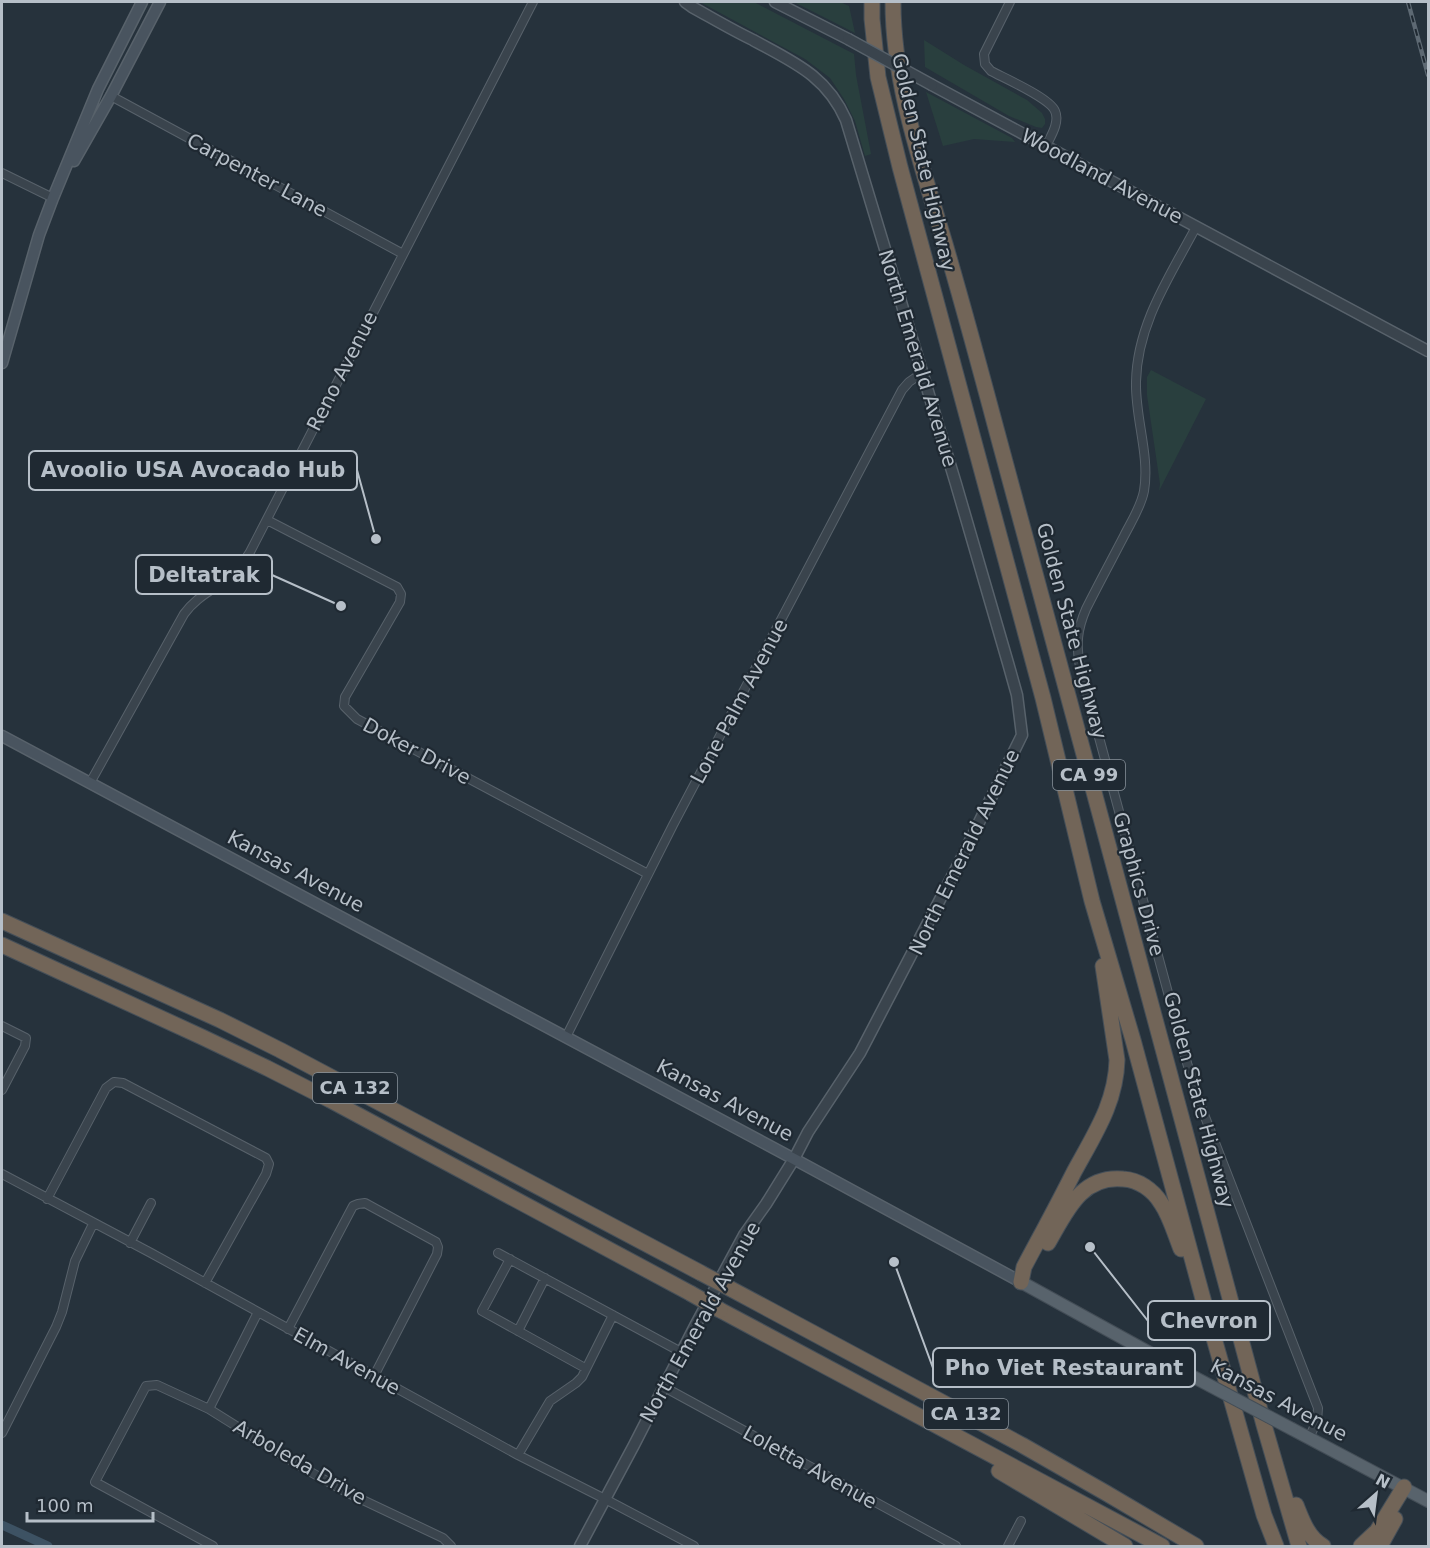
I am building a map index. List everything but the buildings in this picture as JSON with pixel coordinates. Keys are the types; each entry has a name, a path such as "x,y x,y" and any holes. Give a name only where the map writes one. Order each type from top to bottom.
{"highway":[{"name":"Golden State Highway","path":"872,2 878,77 1043,698 1092,901 1133,1040 1264,1515 1276,1546"},
{"name":"Golden State Highway","path":"892,2 900,80 920,164 951,265 1264,1425 1299,1546"},
{"path":"1021,1282 1024,1267 1106,1113 1117,1076 1116,1044 1092,901"},
{"name":"CA 132","path":"2,921 220,1020 340,1080 1022,1444 1196,1546"},
{"name":"CA 132","path":"2,945 202,1036 330,1100 824,1366 1125,1546"},
{"path":"1021,1282 1032,1271 1069,1206 1081,1193 1092,1184 1106,1179 1128,1179 1152,1191 1166,1210 1206,1310"},
{"path":"824,1366 1162,1546"},
{"path":"1264,1425 1301,1518 1311,1536 1323,1546"},
{"path":"1361,1546 1377,1531 1404,1487"},
{"path":"1380,1546 1401,1506 1404,1487"}],"main road":[{"path":"53,198 111,96 160,2"},
{"path":"111,96 107,91 107,85 138,26 142,3"},
{"path":"2,363 39,235 53,198 98,89 142,3"},
{"name":"Kansas Avenue","path":"2,736 1428,1501"}],"street":[{"name":"Reno Avenue","path":"90,783 184,614 200,597 228,578 250,552 533,2"},
{"name":"North Emerald Avenue","path":"580,1546 744,1235 766,1204 808,1132 866,1043 1022,735 1017,695 846,120 836,101 804,68 685,2"},
{"name":"Woodland Avenue","path":"775,2 1428,351"},
{"path":"1010,2 984,54 984,64 991,71 1047,101 1055,111 1056,123 1046,146"},
{"name":"Carpenter Lane","path":"111,96 403,254"},
{"path":"2,173 53,198"},
{"name":"Graphics Drive","path":"1196,226 1157,300 1141,341 1136,382 1145,464 1144,493 1137,512 1080,622 1077,651 1200,1104 1316,1399 1317,1421 1309,1438"},
{"name":"Lone Palm Avenue","path":"566,1037 648,874 902,390 922,373"},
{"name":"Doker Drive","path":"267,520 397,587 401,594 400,602 345,697 344,706 348,711 357,719 648,874"},
{"path":"2,1026 26,1038 25,1046 2,1090"},
{"path":"47,1199 106,1088 114,1082 123,1083 266,1158 269,1164 266,1174 206,1283"},
{"name":"Elm Avenue","path":"2,1174 206,1283 518,1455 694,1546"},
{"path":"130,1243 151,1203"},
{"path":"288,1329 353,1206 365,1203 436,1242 438,1247 437,1254 374,1376"},
{"path":"2,1433 56,1327 75,1261 93,1224"},
{"path":"498,1253 681,1352"},
{"path":"510,1259 482,1311 585,1368"},
{"path":"518,1331 545,1278"},
{"path":"209,1409 258,1312"},
{"path":"518,1455 547,1405 582,1377 613,1315"},
{"name":"Arboleda Drive","path":"213,1546 95,1482 146,1386 158,1385 209,1409 300,1466 348,1493 443,1538 450,1546"},
{"name":"Loletta Avenue","path":"664,1387 956,1546"},
{"path":"1008,1546 1021,1521"}],"green space":[{"path":"700,2 754,2 854,54 871,154 865,156 855,121 830,78 805,59"},
{"path":"794,2 840,2 849,6 855,33"},
{"path":"924,40 1027,100 1042,113 1045,124 1042,128 1036,127 1009,116 925,67"},
{"path":"926,92 1012,138 1015,142 974,139 943,146"},
{"path":"1151,370 1206,399 1159,491 1160,484 1147,395 1147,377"}],"waterway":[{"path":"2,1525 48,1546"}],"railway":[{"path":"1408,2 1428,75"}],"place":[{"name":"Avoolio USA Avocado Hub","path":"376,539"},
{"name":"Deltatrak","path":"341,606"},
{"name":"Chevron","path":"1090,1247"},
{"name":"Pho Viet Restaurant","path":"894,1262"}]}
